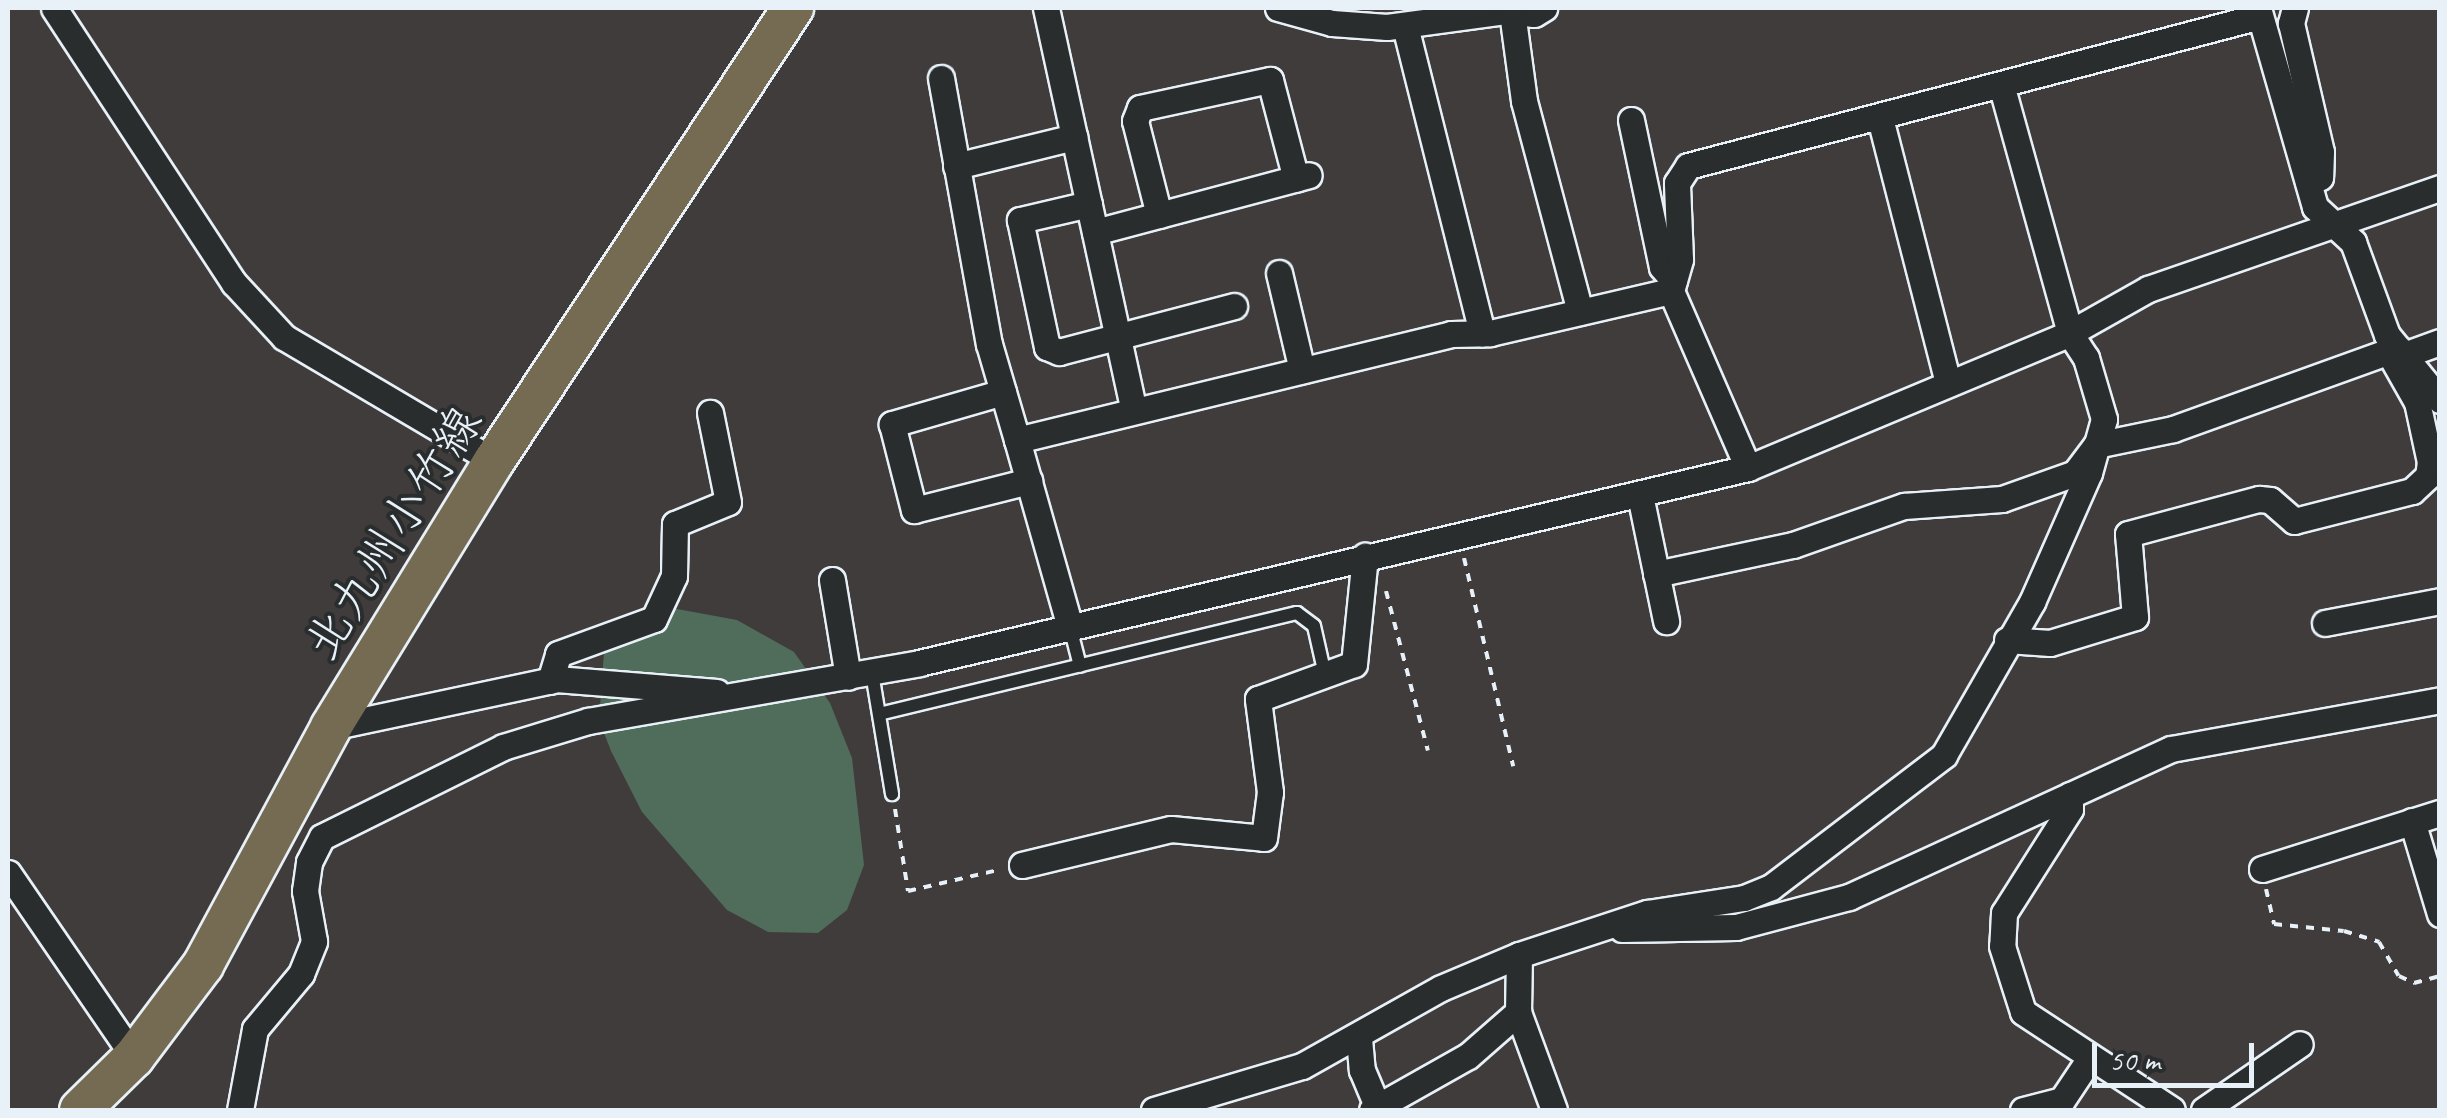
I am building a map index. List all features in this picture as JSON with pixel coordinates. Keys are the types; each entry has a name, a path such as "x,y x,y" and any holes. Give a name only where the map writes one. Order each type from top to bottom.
{"main road":[{"name":"北九州小竹線","path":"80,1110 134,1057 203,965 331,727 494,461 793,8"}],"street":[{"path":"54,8 234,283 284,337 494,461"},
{"path":"1046,8 1134,410"},
{"path":"1278,8 1332,23 1405,26 1512,12 1534,14 1544,8"},
{"path":"2295,8 2291,23 2321,152 2320,177 2308,183"},
{"path":"1512,12 1524,101 1580,312"},
{"path":"1673,286 1677,183 1688,166 2002,87 2259,12 2315,207 2353,242 2416,402 2430,462 2428,476 2412,490 2294,521 2270,500 2259,499 2128,534 2134,617 2050,643 2007,640"},
{"path":"1405,26 1482,333"},
{"path":"941,78 1003,392 1070,627"},
{"path":"1096,232 1302,177 1270,80 1140,108 1135,121 1159,215"},
{"path":"1154,1110 1302,1066 1441,988 1519,955 1602,928 1771,887 1944,754 2032,602 2104,418 2086,358 2070,333 2002,87"},
{"path":"1880,118 1948,384"},
{"path":"1631,120 1662,266 1748,468"},
{"path":"956,166 1074,138"},
{"path":"240,1110 255,1029 301,974 314,941 305,891 309,862 322,837 503,747 588,721 860,676 1748,468 2070,333 2148,289 2440,188"},
{"path":"1089,204 1020,220 1018,231 1047,347 1059,352 1234,306"},
{"path":"1280,272 1302,370"},
{"path":"1017,440 1451,334 1482,333 1580,312 1673,286"},
{"path":"1656,574 1794,545 1904,506 2002,499 2075,473 2096,446 2173,429 2397,352 2440,342"},
{"path":"2397,352 2440,400"},
{"path":"1003,392 892,424 914,510 1028,481"},
{"path":"550,681 558,654 654,619 674,576 675,524 728,502 710,413"},
{"path":"1640,494 1666,621"},
{"path":"1022,865 1170,829 1264,838 1270,792 1258,699 1354,664 1371,554"},
{"path":"832,580 860,676"},
{"path":"2325,622 2440,601"},
{"path":"331,727 550,681 671,684 731,695"},
{"path":"1602,928 1736,927 1850,896 2172,749 2440,700"},
{"path":"2070,796 2070,809 2004,913 2002,946 2023,1012 2172,1110"},
{"path":"2262,869 2440,813"},
{"path":"2412,821 2440,914"},
{"path":"8,873 134,1057"},
{"path":"1519,955 1518,1012 1554,1110"},
{"path":"1358,1038 1362,1070 1375,1109 1468,1056 1518,1012"},
{"path":"2204,1110 2300,1044"},
{"path":"2023,1110 2062,1100 2090,1058"}],"lane":[{"path":"879,714 1297,613 1314,626 1325,674"},
{"path":"1070,627 1080,666"},
{"path":"860,676 879,714 892,794"}],"path":[{"path":"1460,533 1513,766"},
{"path":"1371,554 1428,751"},
{"path":"892,794 908,891 1022,865"},
{"path":"2262,869 2274,924 2380,942 2399,976 2414,983 2440,976"}],"green space":[{"path":"677,609 737,620 794,652 830,703 852,758 864,865 847,910 818,933 768,932 727,910 642,812 611,751 599,720 605,639 624,615"}]}
